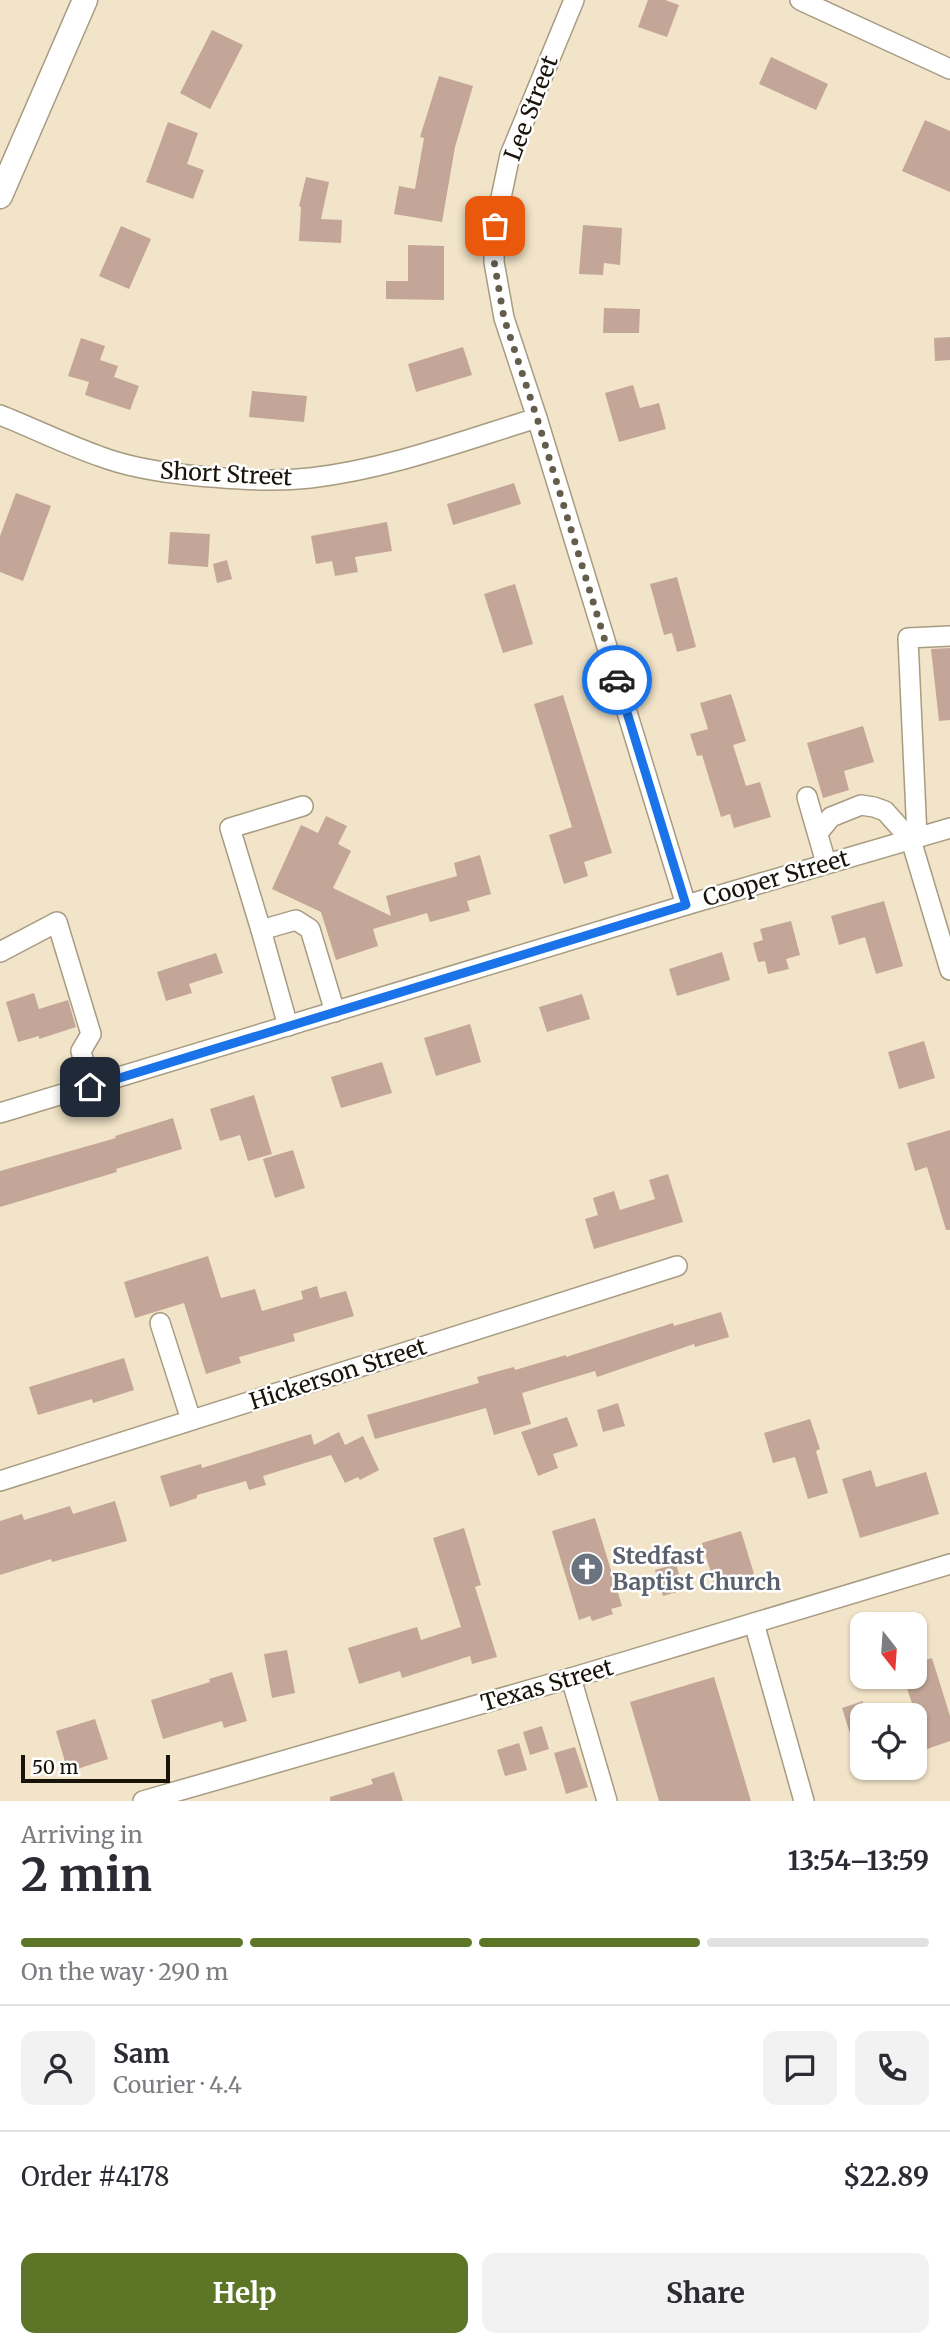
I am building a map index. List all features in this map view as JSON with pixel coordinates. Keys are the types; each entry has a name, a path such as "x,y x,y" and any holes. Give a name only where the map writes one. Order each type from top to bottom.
{"main road":[{"path":"0,196 85,0"}],"street":[{"name":"Lee Street","path":"574,0 510,155 495,226 494,261 504,318 686,905"},
{"path":"800,0 950,69"},
{"name":"Short Street","path":"0,415 99,457 130,465 188,475 277,480 334,475 397,462 537,418"},
{"path":"950,636 908,638 914,838 950,970"},
{"path":"807,797 826,863"},
{"path":"818,833 831,817 861,805 885,811 914,838"},
{"path":"288,1026 229,828 303,807"},
{"name":"Cooper Street","path":"0,1113 826,863 950,828"},
{"path":"261,930 296,920 310,929 335,1012"},
{"path":"0,952 57,922 91,1034 81,1051 90,1087"},
{"name":"Hickerson Street","path":"0,1481 677,1266"},
{"path":"160,1323 191,1420"},
{"name":"Texas Street","path":"143,1801 571,1678 950,1564"},
{"path":"754,1623 804,1801"},
{"path":"571,1678 607,1801"}],"building":[{"path":"648,0 665,0 679,5 667,37 638,27"},
{"path":"212,30 243,45 210,109 180,93"},
{"path":"771,57 828,84 816,110 759,84"},
{"path":"439,76 473,86 455,147 442,222 394,214 399,186 415,189 424,138 420,137"},
{"path":"925,120 950,131 950,192 902,171"},
{"path":"168,122 198,133 187,164 204,170 193,199 146,182"},
{"path":"306,177 329,182 321,219 342,220 341,243 299,241 299,206"},
{"path":"583,225 622,228 620,265 604,263 603,275 579,274"},
{"path":"121,226 151,239 129,289 99,276"},
{"path":"408,245 444,246 444,300 386,299 386,281 408,281"},
{"path":"604,308 640,309 639,333 603,333"},
{"path":"950,337 950,360 935,361 934,338"},
{"path":"81,338 105,346 100,360 118,366 114,377 139,386 130,410 85,395 89,382 68,376"},
{"path":"463,347 472,375 416,392 408,364"},
{"path":"633,385 640,408 659,403 666,429 619,442 605,393"},
{"path":"252,391 307,396 304,422 249,417"},
{"path":"514,483 521,504 453,525 447,504"},
{"path":"16,493 51,506 23,581 0,572 0,536"},
{"path":"387,522 392,551 355,557 358,572 335,576 332,561 316,564 311,536"},
{"path":"170,532 210,534 208,567 168,564"},
{"path":"227,560 232,579 217,583 213,564"},
{"path":"677,577 696,647 677,652 672,633 664,635 650,584"},
{"path":"515,584 533,644 503,653 484,594"},
{"path":"950,648 950,720 939,721 931,649"},
{"path":"731,694 746,741 733,745 746,786 760,782 771,817 734,828 730,814 721,817 702,755 697,756 690,734 708,729 700,703"},
{"path":"563,695 612,853 584,862 588,876 564,884 549,835 572,827 534,704"},
{"path":"863,726 874,762 844,771 849,790 823,798 807,743"},
{"path":"326,816 347,826 338,844 351,851 333,888 391,916 386,896 457,876 454,863 480,855 491,894 467,901 470,911 430,922 427,913 373,929 378,946 336,960 321,912 272,889 301,825 318,833"},
{"path":"884,901 903,966 876,974 865,937 839,945 831,916"},
{"path":"791,921 800,955 786,959 789,969 768,974 765,961 758,962 753,943 763,940 760,929"},
{"path":"722,952 730,980 677,996 669,969"},
{"path":"216,953 223,973 189,984 192,993 166,1001 157,972"},
{"path":"34,993 39,1009 68,1000 76,1027 39,1039 39,1036 18,1042 6,1002"},
{"path":"582,994 590,1019 547,1032 539,1007"},
{"path":"470,1024 481,1062 436,1076 424,1038"},
{"path":"924,1041 935,1078 899,1089 888,1052"},
{"path":"382,1062 392,1093 341,1108 331,1077"},
{"path":"254,1095 272,1154 248,1161 240,1135 220,1141 210,1109"},
{"path":"173,1118 182,1149 116,1169 117,1172 0,1207 0,1171 116,1138 115,1136"},
{"path":"950,1130 950,1230 946,1230 927,1167 915,1171 907,1143"},
{"path":"293,1150 305,1188 275,1198 263,1159"},
{"path":"668,1174 683,1222 594,1249 585,1219 598,1215 593,1198 614,1191 620,1210 655,1199 649,1180"},
{"path":"208,1256 221,1298 255,1289 262,1311 303,1299 301,1291 317,1286 320,1298 346,1291 354,1316 293,1334 295,1341 239,1357 241,1363 206,1374 184,1303 135,1318 124,1282"},
{"path":"721,1312 729,1337 695,1347 694,1344 597,1377 595,1371 522,1393 531,1424 494,1435 486,1408 375,1439 367,1415 479,1383 477,1377 566,1357 673,1323 674,1326"},
{"path":"124,1358 134,1390 93,1403 92,1399 38,1415 29,1387"},
{"path":"618,1403 625,1426 603,1432 597,1410"},
{"path":"567,1417 578,1446 553,1454 558,1468 538,1476 521,1432"},
{"path":"810,1419 820,1449 816,1451 828,1493 808,1499 795,1457 773,1463 764,1433"},
{"path":"339,1432 345,1445 363,1436 379,1470 360,1480 358,1477 345,1483 331,1455 263,1476 266,1485 249,1490 246,1481 197,1495 197,1498 170,1507 160,1476 201,1464 202,1468 311,1434 314,1445"},
{"path":"871,1470 876,1487 926,1472 939,1514 860,1538 842,1479"},
{"path":"115,1501 127,1541 52,1562 51,1559 0,1575 0,1521 22,1514 24,1520 70,1506 73,1514"},
{"name":"Stedfast Baptist Church","path":"595,1518 622,1606 611,1609 613,1614 592,1621 590,1616 579,1620 552,1531"},
{"path":"464,1528 481,1585 475,1587 497,1657 472,1664 470,1656 402,1678 400,1671 359,1684 348,1648 417,1627 421,1640 461,1627 433,1538"},
{"path":"741,1531 754,1574 715,1586 702,1543"},
{"path":"676,1564 684,1590 663,1596 655,1570"},
{"path":"287,1650 295,1693 272,1698 264,1654"},
{"path":"932,1658 950,1716 950,1741 927,1749 927,1703 912,1703 907,1689 928,1689 928,1659"},
{"path":"232,1672 247,1721 224,1728 222,1721 163,1739 151,1700 210,1682 209,1679"},
{"path":"714,1677 751,1801 659,1801 630,1702"},
{"path":"850,1705 850,1733 842,1708"},
{"path":"95,1719 108,1759 68,1772 56,1731"},
{"path":"542,1726 549,1749 530,1755 523,1732"},
{"path":"519,1743 527,1770 505,1776 497,1750"},
{"path":"575,1747 588,1787 566,1794 554,1753"},
{"path":"394,1772 403,1801 330,1801 330,1797 373,1784 371,1779"}],"way so far":[{"path":"495,226 494,261 504,318 617,680"}],"place":[{"name":"Stedfast Baptist Church","path":"587,1569"}],"route":[{"path":"90,1087 686,905 617,680"}]}
